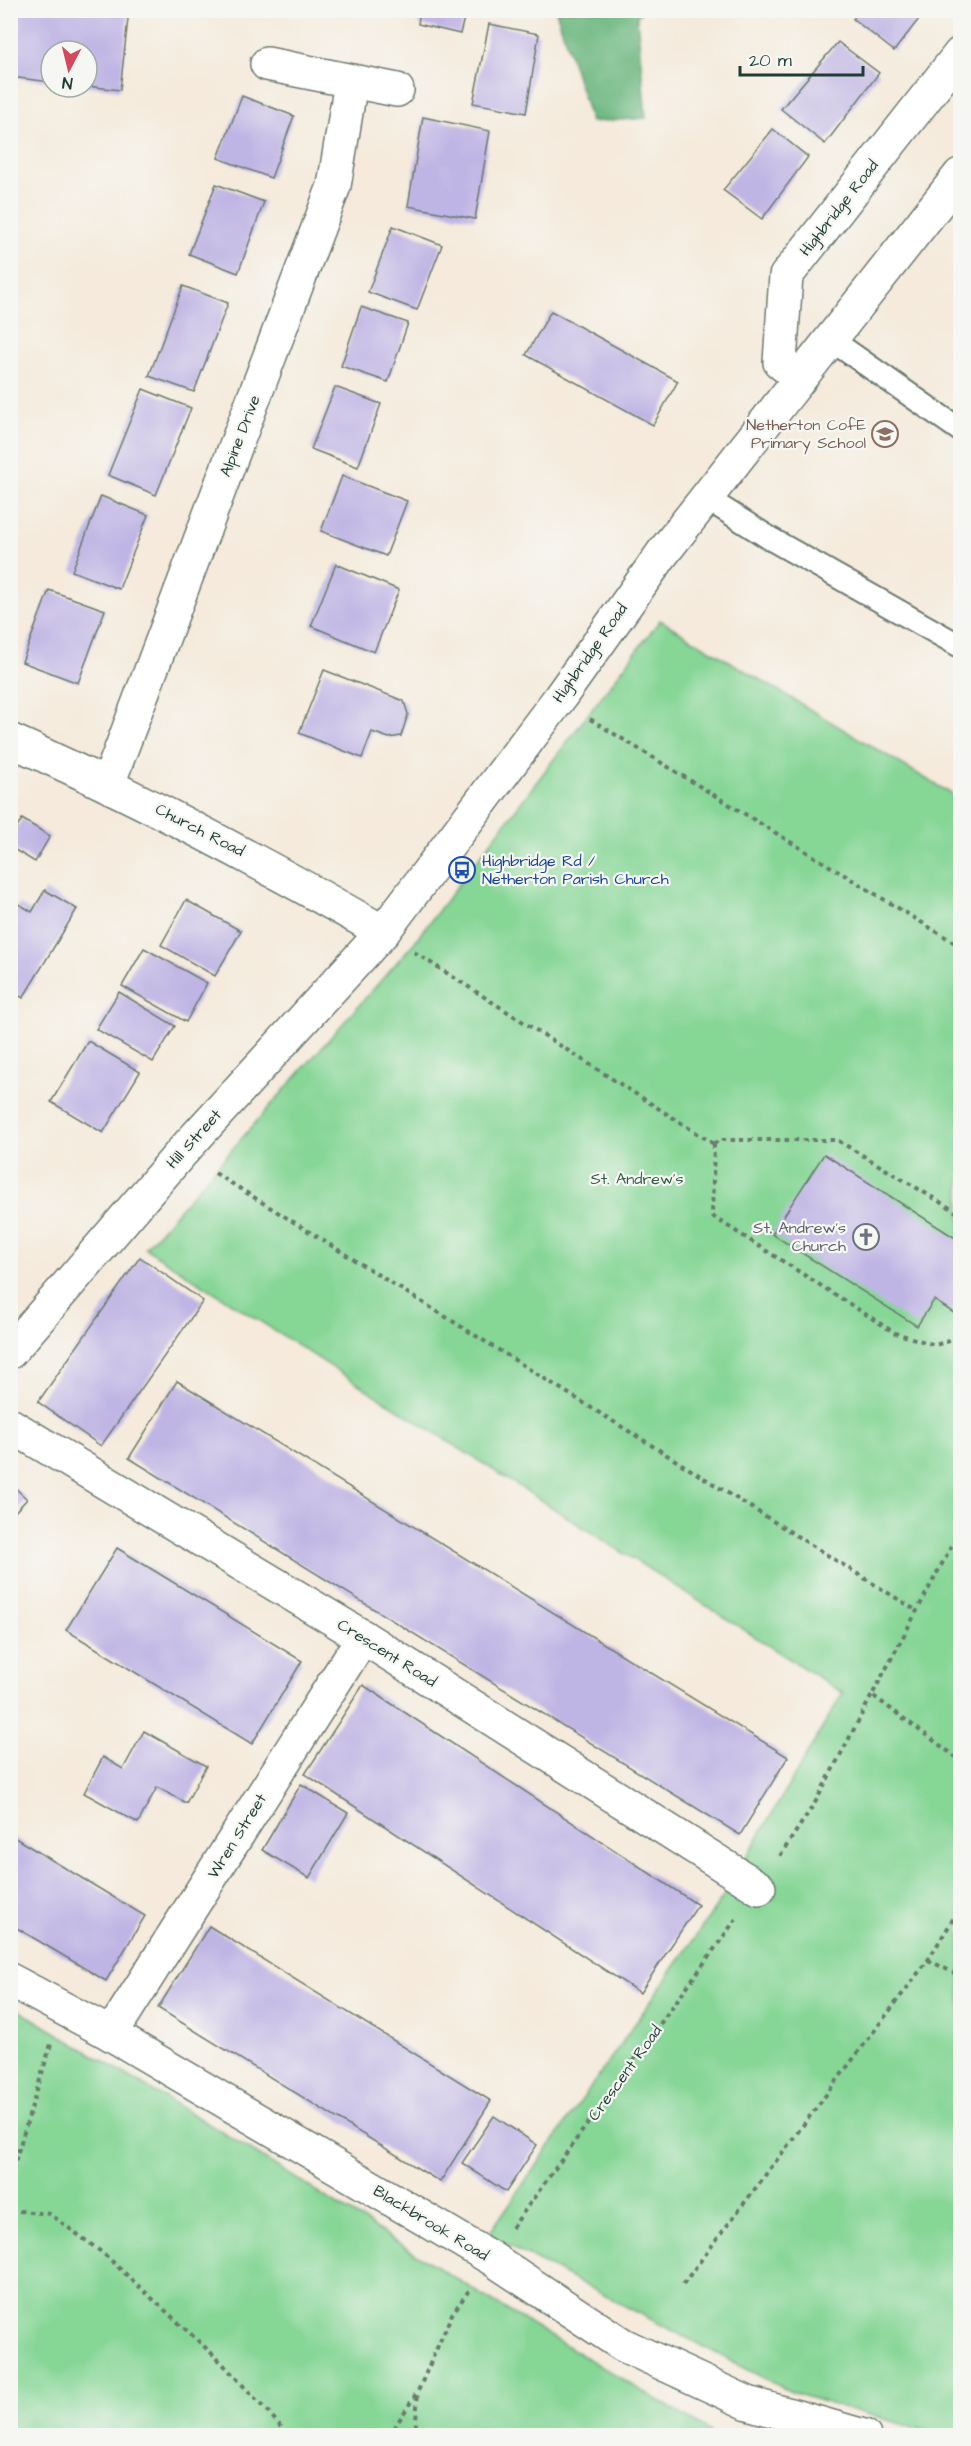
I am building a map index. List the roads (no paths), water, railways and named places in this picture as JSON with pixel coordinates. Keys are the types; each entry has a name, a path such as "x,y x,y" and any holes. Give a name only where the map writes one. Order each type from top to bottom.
{"street":[{"name":"Highbridge Road","path":"799,377 780,362 786,276 960,54"},
{"path":"267,64 398,90"},
{"name":"Alpine Drive","path":"108,784 334,186 351,82"},
{"name":"Highbridge Road","path":"383,932 558,700 629,599 799,377 960,175"},
{"name":"Church Road","path":"10,740 108,784 250,855 383,932"},
{"name":"Hill Street","path":"10,1352 182,1152 383,932"},
{"name":"Crescent Road","path":"10,1425 363,1637 759,1888"},
{"name":"Wren Street","path":"111,2034 363,1637"},
{"name":"Blackbrook Road","path":"10,1980 111,2034 491,2258 623,2345 748,2403 864,2436"}],"lane":[{"path":"830,339 960,430"},
{"path":"706,498 771,539 960,646"}],"place":[{"name":"Netherton CofE Primary School","path":"885,434"},
{"name":"Highbridge Rd / Netherton Parish Church","path":"462,870"},
{"name":"St. Andrew's Church","path":"866,1237"}],"park label":[{"name":"St. Andrew's","path":"637,1179"}]}
